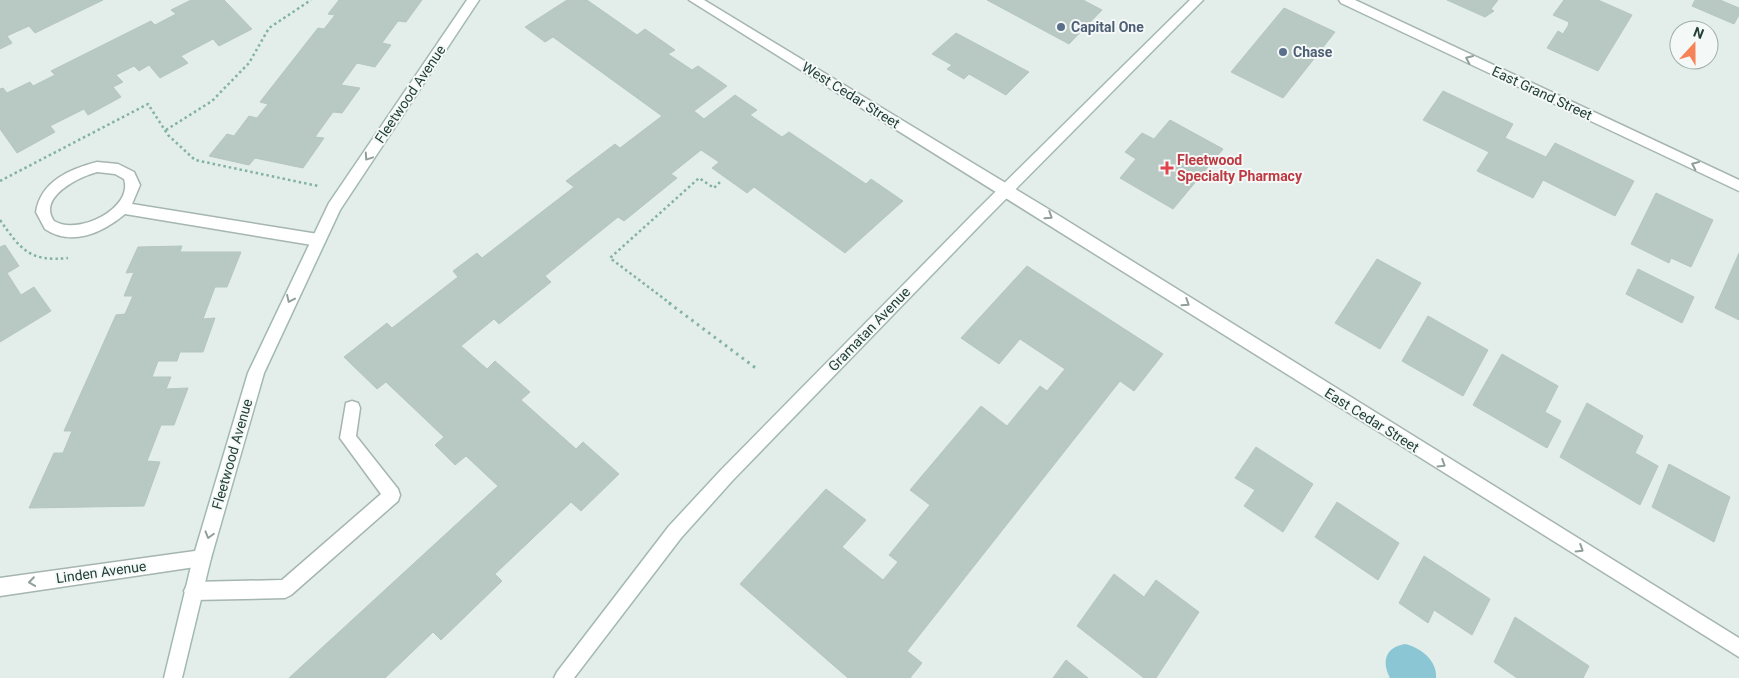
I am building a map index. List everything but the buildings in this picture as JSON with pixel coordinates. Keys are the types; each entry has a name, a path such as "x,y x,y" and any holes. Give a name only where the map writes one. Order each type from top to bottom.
{"street":[{"name":"Fleetwood Avenue","path":"173,678 193,591 256,373 334,207 473,0"},
{"name":"West Cedar Street","path":"695,0 1007,191"},
{"name":"Gramatan Avenue","path":"563,678 676,532 727,475 1197,0"},
{"name":"East Grand Street","path":"1345,0 1739,186"},
{"path":"124,208 131,197 133,186 130,177 123,170 111,167 82,171 68,178 56,187 48,197 43,208 44,218 49,225 58,230 71,232 100,226 124,208 318,240"},
{"name":"East Cedar Street","path":"1007,191 1739,648"},
{"path":"193,591 285,589 392,495 348,438 352,408"},
{"name":"Linden Avenue","path":"0,587 202,558"}],"path":[{"path":"166,130 212,101 249,63 269,28 311,0"},
{"path":"0,181 148,104 156,119 187,155 195,160 318,186"},
{"path":"721,181 714,188 699,178 610,258 757,368"},
{"path":"0,220 20,250 35,257 53,260 73,257"}],"water":[{"path":"1405,644 1417,648 1431,660 1436,672 1436,678 1390,678 1386,666 1387,656 1393,648"}],"place":[{"name":"Capital One","path":"1061,27"},
{"name":"Chase","path":"1283,52"},
{"name":"Fleetwood Specialty Pharmacy","path":"1167,168"}]}
